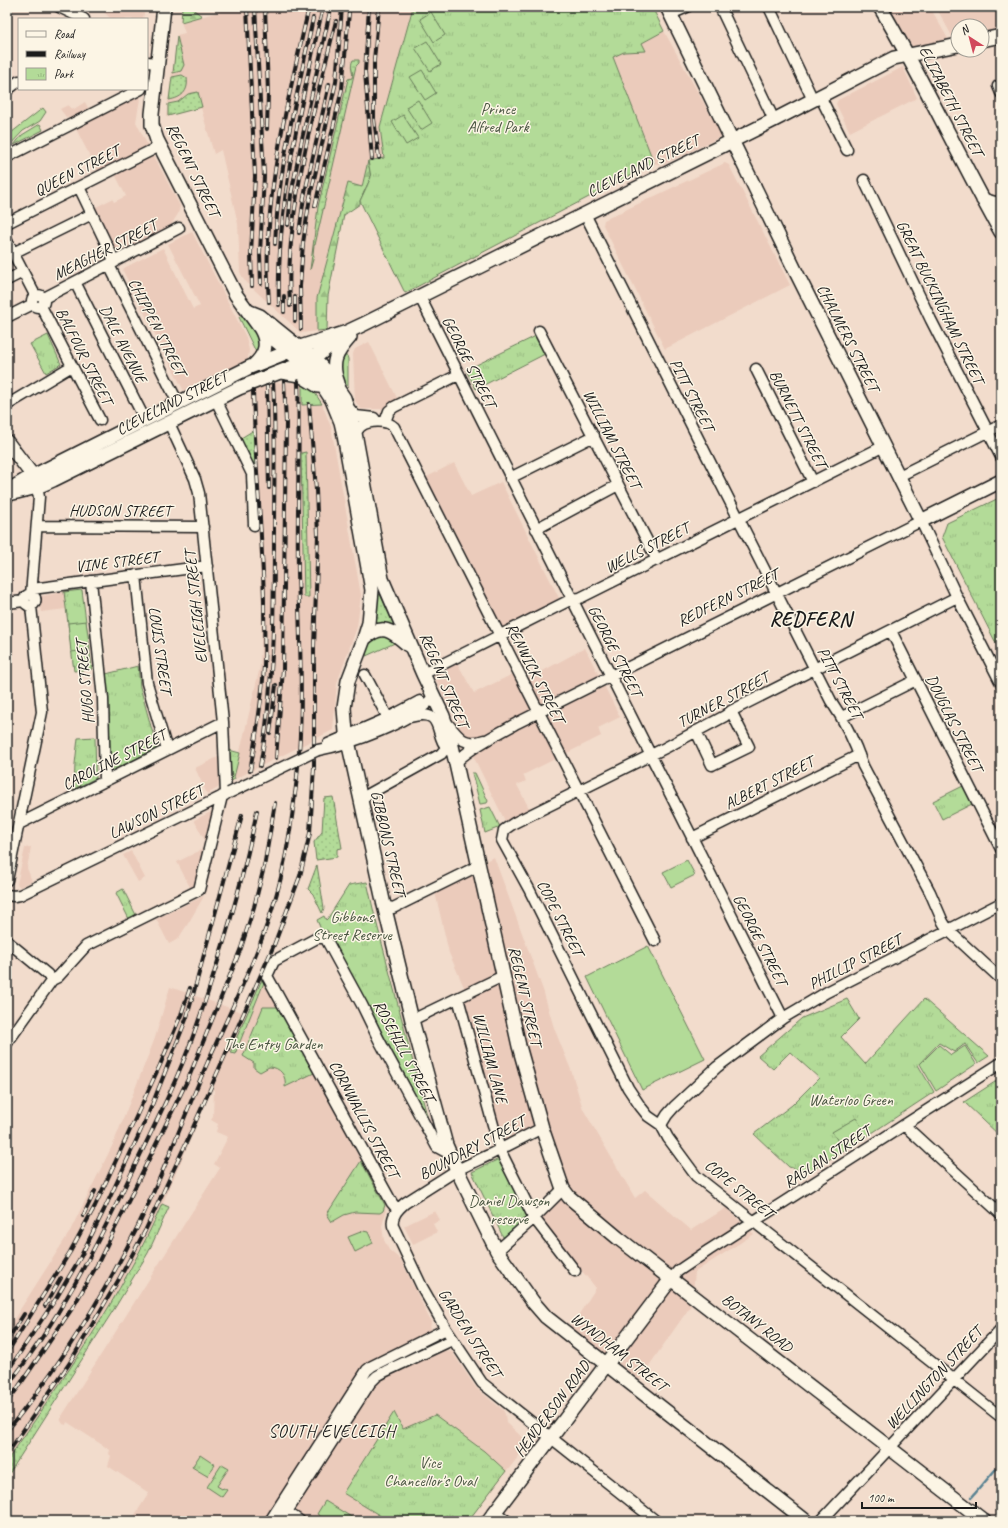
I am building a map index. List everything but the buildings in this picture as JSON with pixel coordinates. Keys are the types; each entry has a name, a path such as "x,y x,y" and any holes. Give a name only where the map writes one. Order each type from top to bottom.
{"main road":[{"name":"REGENT STREET","path":"164,7 152,63 151,88 152,122 160,146 231,286 242,304 260,328 295,349"},
{"name":"ELIZABETH STREET","path":"880,7 908,55 1001,232"},
{"name":"CHALMERS STREET","path":"669,10 732,141 921,521"},
{"path":"990,38 1001,36"},
{"name":"CLEVELAND STREET","path":"7,494 35,482 145,420 250,367 295,349 347,332 364,324 774,120 894,58 950,47"},
{"path":"983,200 993,204 1001,204"},
{"name":"REGENT STREET","path":"249,312 260,316 295,349 327,373 355,433 380,572 393,607 422,674 443,716 450,737 452,755 518,1046 542,1128"},
{"path":"341,401 334,373 334,361 342,346 364,324"},
{"path":"250,367 262,358 265,351 266,344 260,328"},
{"name":"CLEVELAND STREET","path":"7,491 68,473 255,381 308,360 347,332"},
{"path":"273,374 284,372 302,375 341,401"},
{"name":"REGENT STREET","path":"341,401 341,422 371,578 371,606 364,639"},
{"path":"7,442 35,482"},
{"name":"REDFERN STREET","path":"921,521 1001,481"},
{"path":"364,639 374,632 383,629 393,633 411,647"},
{"name":"GIBBONS STREET","path":"364,639 348,681 344,708 347,739 384,905 412,1020 441,1126 457,1170"},
{"name":"BOTANY ROAD","path":"542,1128 563,1189 574,1202 984,1521"},
{"name":"WYNDHAM STREET","path":"457,1170 497,1251 541,1312 806,1521"},
{"name":"HENDERSON ROAD","path":"492,1517 671,1278"}],"street":[{"path":"59,7 80,15"},
{"path":"669,10 687,7"},
{"path":"720,7 774,120"},
{"path":"769,7 816,98 847,150"},
{"path":"7,90 18,82"},
{"path":"7,157 138,90"},
{"name":"QUEEN STREET","path":"7,223 160,146"},
{"name":"GREAT BUCKINGHAM STREET","path":"864,180 931,320 1001,457"},
{"name":"CHIPPEN STREET","path":"79,187 112,263 178,403"},
{"path":"13,253 92,214"},
{"name":"PITT STREET","path":"585,214 738,519 831,701 842,717 863,766 930,892 942,922 948,930 1001,979"},
{"name":"MEAGHER STREET","path":"7,317 179,228"},
{"name":"BALFOUR STREET","path":"7,241 100,420"},
{"path":"7,280 23,272"},
{"name":"DALE AVENUE","path":"75,282 145,420"},
{"name":"GEORGE STREET","path":"420,297 783,1018"},
{"name":"WILLIAM STREET","path":"539,331 657,560"},
{"path":"7,405 72,366"},
{"name":"BURNETT STREET","path":"756,369 813,482"},
{"path":"355,433 362,425 381,422 394,407 458,375"},
{"path":"216,400 252,474 254,525"},
{"path":"341,401 356,416 374,418 381,422"},
{"name":"RENWICK STREET","path":"381,422 391,423 394,427 655,941"},
{"name":"EVELEIGH STREET","path":"52,980 58,977 86,946 199,890 226,794 223,722 199,493 195,479 169,423"},
{"path":"899,476 1001,425"},
{"path":"510,478 594,436"},
{"name":"WELLS STREET","path":"422,674 572,599 580,598 657,560 884,446"},
{"path":"7,880 20,824 42,712 29,598 39,496 35,482"},
{"path":"536,529 618,485"},
{"name":"REDFERN STREET","path":"360,799 441,754 452,755 472,750 491,737 539,712 921,521"},
{"name":"CHALMERS STREET","path":"921,521 957,597 1001,683"},
{"name":"HUDSON STREET","path":"37,526 203,527"},
{"name":"VINE STREET","path":"7,603 91,581 207,566"},
{"name":"LOUIS STREET","path":"136,575 147,683 167,750"},
{"name":"HUGO STREET","path":"91,581 103,699 105,781"},
{"name":"TURNER STREET","path":"504,830 514,823 696,731 731,711 957,597"},
{"name":"DOUGLAS STREET","path":"891,631 1001,849"},
{"path":"366,674 388,718"},
{"path":"842,717 916,680"},
{"path":"347,739 422,701 433,697"},
{"path":"404,719 424,706 433,697"},
{"path":"696,731 712,765 749,747 731,711"},
{"path":"347,739 404,719 421,715 431,717 437,724 452,755"},
{"path":"443,716 463,741 475,743 491,737"},
{"name":"CAROLINE STREET","path":"20,824 223,722"},
{"name":"LAWSON STREET","path":"7,895 20,895 318,750 334,740 347,739"},
{"name":"ALBERT STREET","path":"692,838 859,754"},
{"name":"COPE STREET","path":"504,830 502,840 529,889 628,1088 648,1116 661,1125 668,1138 696,1176 1001,1417"},
{"path":"384,905 388,908 393,908 478,866"},
{"name":"PHILLIP STREET","path":"661,1125 674,1108 716,1067 783,1018 827,992 1001,903"},
{"name":"ROSEHILL STREET","path":"269,979 267,976 274,961 320,937 326,939 437,1147 450,1154"},
{"path":"7,941 47,974 52,980 7,1043"},
{"path":"412,1020 503,976"},
{"name":"CORNWALLIS STREET","path":"269,979 392,1203 398,1210"},
{"name":"WILLIAM LANE","path":"458,998 500,1150 534,1218 575,1271"},
{"name":"RAGLAN STREET","path":"671,1278 680,1269 1001,1062"},
{"path":"904,1125 1001,1214"},
{"name":"BOUNDARY STREET","path":"398,1210 405,1203 457,1170 542,1128"},
{"path":"497,1251 534,1218 563,1189"},
{"name":"GARDEN STREET","path":"398,1210 392,1220 395,1231 422,1287 452,1340 482,1383 656,1521"},
{"name":"WELLINGTON STREET","path":"820,1521 1001,1329"},
{"path":"279,1517 367,1370 373,1365 446,1330"},
{"path":"279,1517 370,1383 377,1376 386,1371 452,1340"},
{"path":"279,1517 300,1521"},
{"path":"492,1517 507,1521"}],"shaded area":[{"path":"99,7 145,7 143,18 110,18"},
{"path":"221,7 413,7 380,127 384,158 368,161 362,187 348,183 317,298 317,331 301,333 244,280 240,272 238,224 221,150 214,154 201,108 166,117 177,35 185,33 181,22 219,12"},
{"path":"889,7 930,7 948,39 913,48"},
{"path":"936,7 1001,7 1001,28 990,30 990,18 950,18 950,33"},
{"path":"664,31 722,136 662,165 654,163 613,57 624,52 645,51 641,43"},
{"path":"903,67 917,98 850,132 836,104 838,100"},
{"path":"141,93 136,122 148,146 98,172 75,127"},
{"path":"85,102 89,110 71,119 66,117 60,109 68,105 70,108 74,109"},
{"path":"154,156 180,206 178,214 171,225 119,251 115,250 94,208 112,199 114,202 126,196 115,174"},
{"path":"725,163 729,165 790,285 665,349 603,225 604,220"},
{"path":"192,232 246,337 249,350 248,359 184,391 123,271 124,268 163,248 193,309 200,306 168,244"},
{"path":"369,342 398,400 381,409 361,409 355,401 353,354 355,349"},
{"path":"272,383 302,383 302,405 322,404 331,427 361,595 357,627 337,683 333,730 235,779 234,777 260,667 262,611 254,430 250,392"},
{"path":"454,463 471,496 501,482 560,600 504,628 501,628 425,478"},
{"path":"64,592 66,609 41,612 40,605 42,596"},
{"path":"585,648 620,717 598,728 601,736 523,775 526,781 517,785 530,810 506,823 433,674 456,661 474,693 513,674 518,681 528,679"},
{"path":"218,757 219,785 218,788 207,794 195,768"},
{"path":"213,811 205,841 194,820"},
{"path":"31,847 27,868 32,881 20,887 17,884 25,848"},
{"path":"203,849 194,886 191,889 177,862"},
{"path":"131,851 145,878 138,882 123,855"},
{"path":"494,857 543,990 554,1028 571,1070 583,1109 635,1198 645,1190 691,1230 726,1208 754,1234 695,1272 692,1304 639,1380 570,1328 596,1288 539,1219 562,1194 538,1126 498,1148 462,1000 464,987 449,953 435,892 475,866"},
{"path":"204,896 178,939 169,944 156,919"},
{"path":"263,977 385,1205 386,1213 382,1226 384,1240 389,1250 401,1260 431,1322 430,1330 443,1350 452,1352 476,1388 503,1410 506,1422 526,1441 525,1448 468,1521 131,1521 149,1493 108,1466 111,1456 109,1454 110,1450 67,1422 66,1425 63,1424 60,1419 220,1168 214,1164 228,1137 216,1132 218,1124 211,1120 213,1117 214,1090 212,1089 157,1217 121,1286 83,1349 7,1461 7,1330 69,1233 114,1142 155,1038 170,987 247,1014"},
{"path":"435,1211 440,1220 433,1224 437,1232 413,1244 404,1226"}],"green space":[{"path":"182,7 190,7 202,16 181,22"},
{"name":"Prince Alfred Park","path":"413,7 652,7 664,31 642,43 646,51 624,52 613,57 654,163 405,293 360,201 371,177 368,161 384,158 380,127"},
{"path":"431,12 445,35 434,42 420,19"},
{"path":"177,36 184,65 181,71 173,73"},
{"path":"427,41 441,64 430,71 415,48"},
{"path":"353,60 359,60 359,63 356,66 314,245 314,256 310,270 318,207 348,79 352,78 351,65"},
{"path":"422,70 436,93 425,100 410,77"},
{"path":"182,75 187,78 187,87 185,91 177,98 169,100 172,77"},
{"path":"198,92 202,107 168,116 168,104 178,102 188,94"},
{"path":"418,100 432,123 421,130 406,107"},
{"path":"43,108 46,112 40,121 23,131 7,148 7,136"},
{"path":"403,115 418,138 406,145 392,122"},
{"path":"40,124 43,130 14,145 22,135"},
{"path":"368,161 371,177 360,204 344,215 328,296 327,330 317,331 317,298 348,183 362,187"},
{"path":"242,315 256,331 262,350 256,352 239,317"},
{"path":"48,335 61,364 46,373 30,344"},
{"path":"538,335 547,353 476,389 466,370"},
{"path":"344,356 347,356 348,359 348,387 341,372 341,364"},
{"path":"302,383 315,393 322,404 302,405"},
{"path":"254,430 255,468 253,468 241,438"},
{"path":"306,452 309,597 304,597 301,453"},
{"path":"1001,497 1001,653 942,537 947,523"},
{"path":"82,590 92,669 74,671 64,592"},
{"path":"379,590 398,634 372,627 376,591"},
{"path":"86,621 90,650 71,652 68,623"},
{"path":"384,634 397,642 366,656 369,645"},
{"path":"138,666 140,687 157,748 111,771 106,674"},
{"path":"95,737 96,778 74,789 78,738"},
{"path":"229,750 240,753 234,777 235,779 231,781"},
{"path":"472,773 475,773 488,801 487,803 480,804"},
{"path":"965,785 974,803 942,819 933,801"},
{"path":"333,797 342,848 337,849 337,857 316,860 314,842 322,832 324,798"},
{"path":"490,807 500,827 485,833 480,810"},
{"path":"687,860 695,875 671,887 663,872"},
{"path":"317,865 324,908 322,913 313,894 308,889"},
{"name":"Gibbons Street Reserve","path":"367,882 430,1127 422,1107 331,937 327,930 322,932 317,920 324,916 326,920 328,918 349,885"},
{"path":"123,889 137,917 130,921 116,893"},
{"path":"648,946 705,1059 642,1090 587,977"},
{"path":"263,977 265,980 235,1054 230,1053"},
{"name":"Waterloo Green","path":"847,999 859,1019 841,1037 865,1064 924,999 989,1056 978,1063 965,1044 954,1052 939,1043 918,1065 934,1092 875,1131 812,1170 806,1172 789,1167 754,1134 792,1105 819,1078 790,1052 773,1069 758,1056 802,1018"},
{"name":"The Entry Garden","path":"263,1007 279,1007 314,1073 285,1087 284,1076 279,1070 269,1067 260,1072 254,1068 254,1063 243,1056"},
{"name":"Waterloo Green","path":"939,1045 951,1055 965,1046 976,1064 936,1091 920,1064"},
{"path":"1001,1078 1001,1137 964,1102"},
{"path":"856,1118 863,1129 840,1144 832,1132"},
{"name":"Daniel Dawson reserve","path":"501,1158 529,1218 506,1237 503,1237 472,1172"},
{"path":"361,1161 385,1205 383,1211 380,1213 355,1212 344,1215 332,1222 327,1214"},
{"path":"162,1204 169,1207 148,1253 7,1477 7,1461 70,1368 110,1305 129,1272"},
{"path":"363,1231 368,1232 373,1243 355,1252 348,1237"},
{"name":"Vice Chancellor's Oval","path":"394,1412 403,1429 435,1415 484,1451 506,1471 468,1521 375,1521 379,1515 343,1493"},
{"path":"200,1455 215,1465 207,1476 192,1467"},
{"path":"222,1464 229,1468 217,1486 227,1490 222,1497 207,1487"},
{"path":"325,1501 358,1521 327,1521 317,1514"}],"waterway":[{"path":"972,1497 1001,1463"}],"railway":[{"path":"247,7 255,176 251,253 252,286"},
{"path":"255,7 264,176 260,253 261,284"},
{"path":"265,7 268,93 267,129"},
{"path":"269,302 269,227 272,190 292,80 309,7"},
{"path":"279,305 279,267 286,192 306,81 323,7"},
{"path":"288,225 291,195 302,139 331,7"},
{"path":"301,329 300,286 303,243 310,197 336,82 342,7"},
{"path":"369,7 365,72 372,159"},
{"path":"379,7 374,60 374,119 379,158"},
{"path":"315,206 342,89 349,12"},
{"path":"275,244 284,158 313,18"},
{"path":"290,306 290,250 298,186 309,130 336,21"},
{"path":"299,233 304,197 329,84"},
{"path":"284,296 284,312"},
{"path":"295,297 295,321"},
{"path":"276,758 283,669 286,423 284,381"},
{"path":"7,1431 44,1383 78,1333 109,1281 137,1228 252,963 269,919 279,885 291,826 300,745 301,658 298,572 298,381"},
{"path":"260,766 268,708 272,649 275,437 273,382"},
{"path":"267,386 269,488"},
{"path":"250,771 257,732 264,666 263,574 253,391"},
{"path":"7,1454 69,1364 119,1279 145,1231 187,1141 274,945 300,876 310,833 314,767 314,647 318,535 309,404"},
{"path":"270,733 276,685"},
{"path":"7,1402 73,1307 96,1267 189,1077 241,948 254,907 264,867 275,803"},
{"path":"7,1386 43,1336 89,1258 174,1083 196,1028 224,942 242,877 257,811"},
{"path":"7,1372 57,1297 80,1258 148,1115 187,1017 242,815"},
{"path":"7,1353 70,1252 95,1206 160,1065 181,1015 190,988"},
{"path":"83,1216 95,1191"},
{"path":"45,1306 61,1278"},
{"path":"7,1341 24,1314"}],"district":[{"name":"REDFERN","path":"811,619"},
{"name":"SOUTH EVELEIGH","path":"332,1431"}]}
